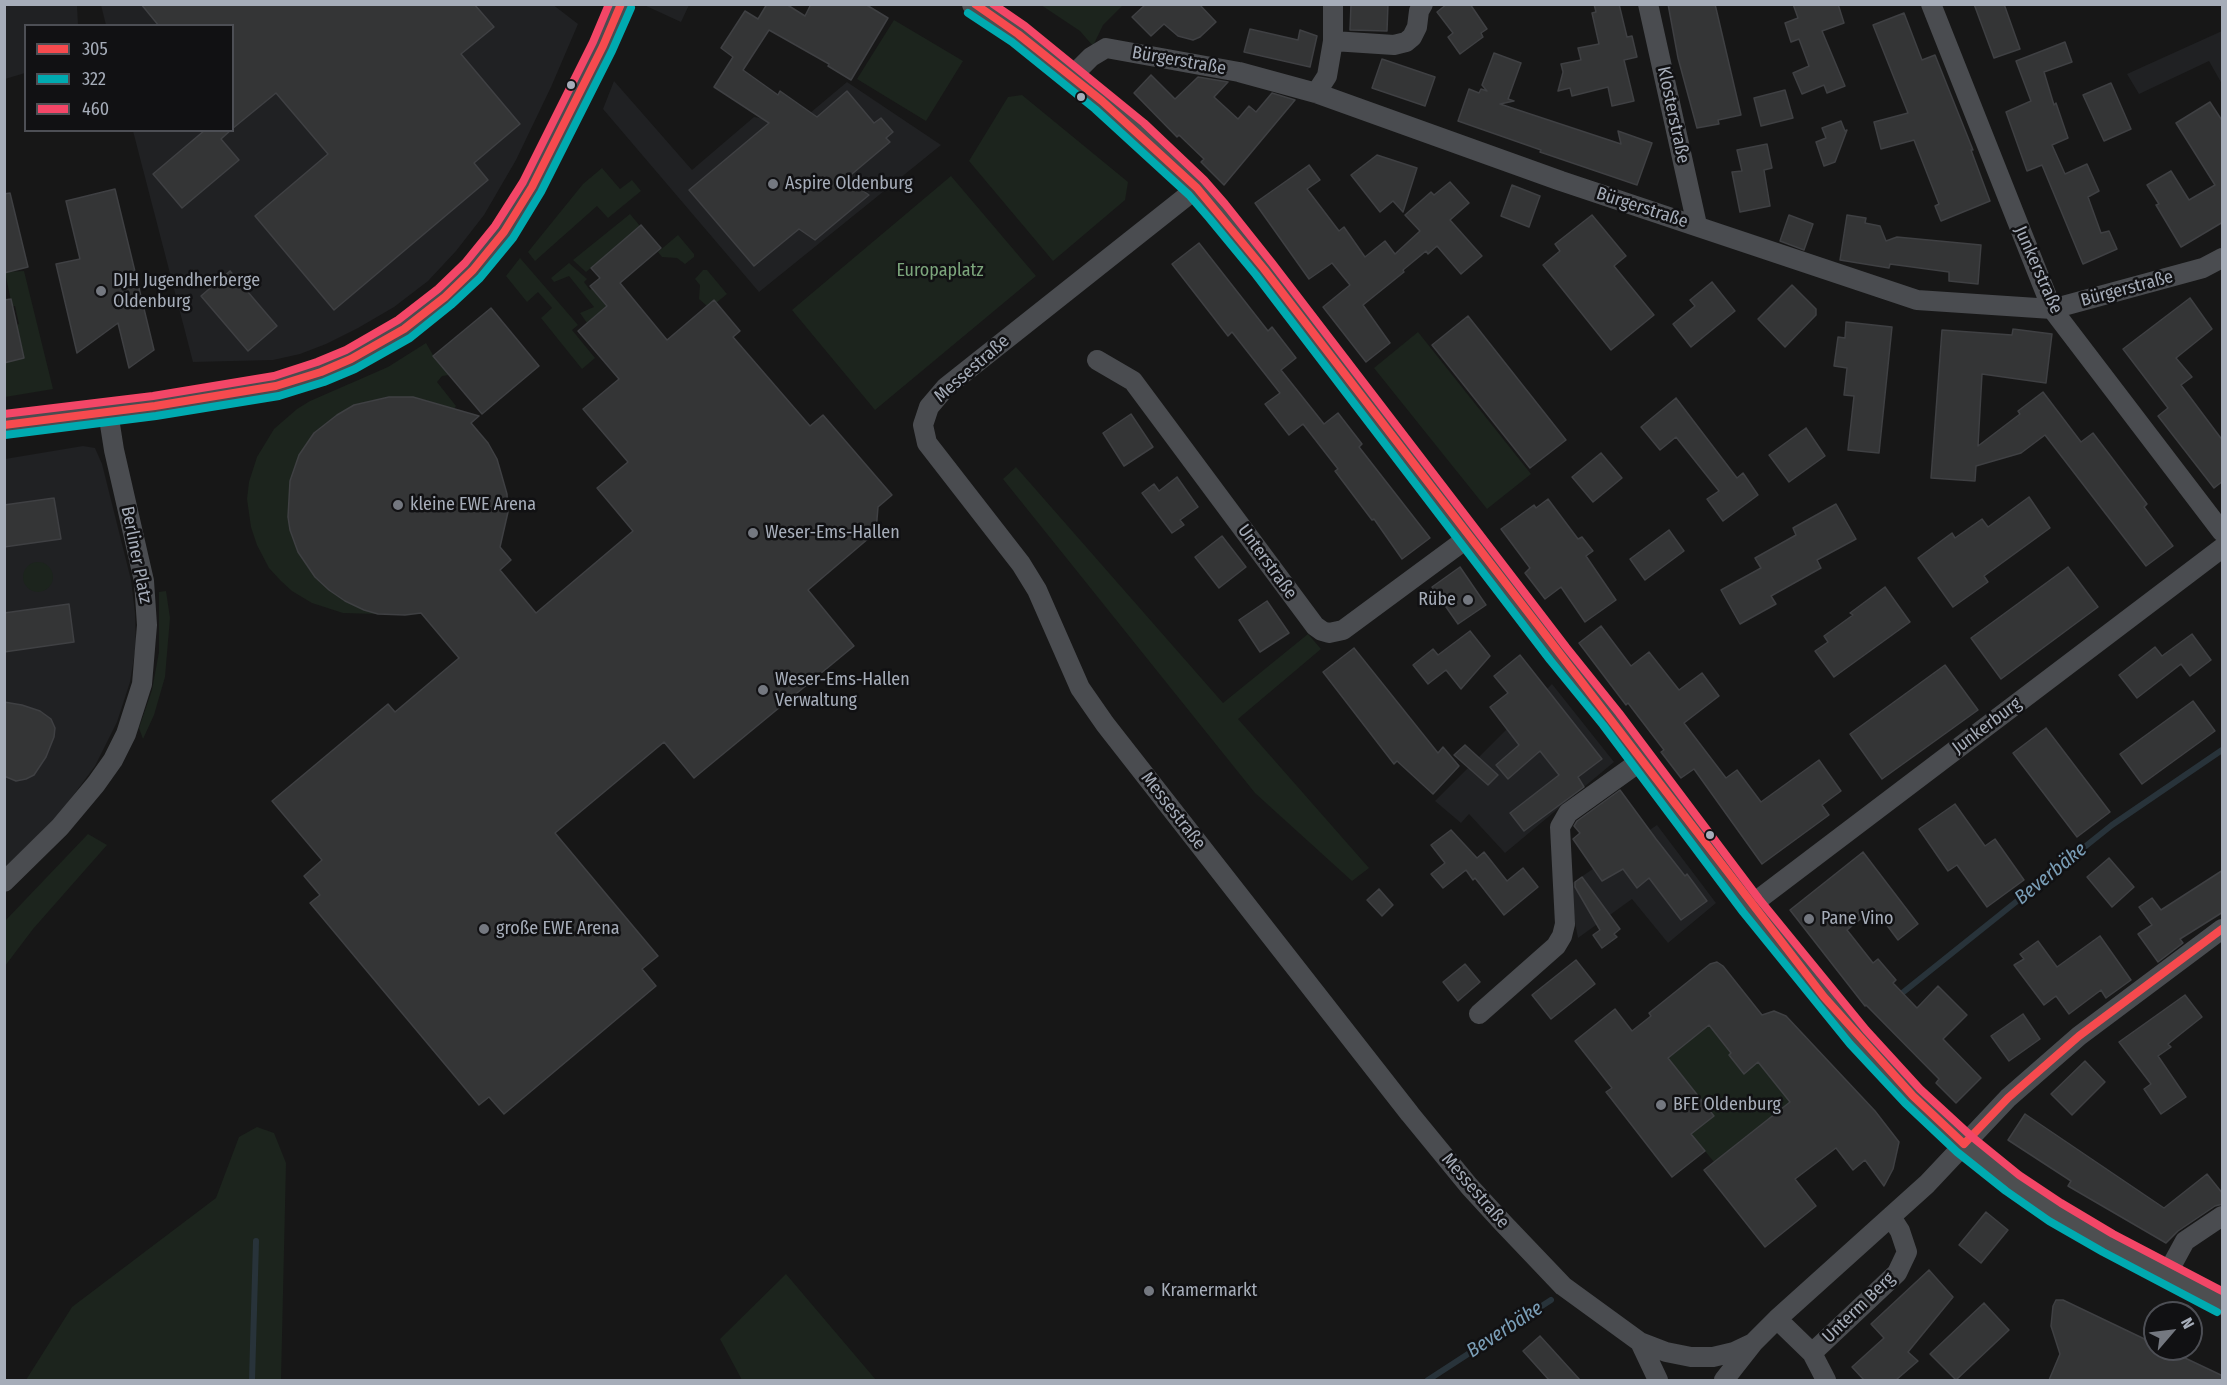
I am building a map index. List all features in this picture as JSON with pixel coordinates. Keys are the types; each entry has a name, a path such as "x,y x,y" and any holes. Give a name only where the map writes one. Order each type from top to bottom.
{"main road":[{"path":"974,4 1018,34 1072,76 1137,130 1197,188 1264,269 1751,905 1857,1037 1913,1096 1964,1144 2013,1183 2055,1212 2108,1243 2223,1302"}],"street":[{"path":"4,425 257,390 293,382 351,359 404,329 445,297 473,270 504,232 532,187 603,46 621,4"},
{"path":"1316,93 1327,76 1333,41 1333,4"},
{"path":"1333,41 1394,45 1406,42 1412,37 1417,27 1419,12 1423,4"},
{"name":"Klosterstraße","path":"1648,4 1697,225"},
{"name":"Junkerstraße","path":"1931,4 2052,309 2223,532"},
{"name":"Bürgerstraße","path":"1072,76 1091,57 1106,48 1239,72 1316,93 1543,175 1917,300 2052,309 2203,268 2223,258"},
{"name":"Messestraße","path":"1197,188 946,387 929,407 923,424 927,443 1021,564 1037,590 1080,688 1105,724 1469,1186 1563,1286 1640,1342 1691,1358 1713,1357 1734,1352 1753,1343"},
{"name":"Unterstraße","path":"1097,360 1133,381 1315,626 1322,631 1329,633 1343,630 1468,537"},
{"name":"Berliner Platz","path":"4,882 77,808 112,760 126,734 142,684 147,641 147,607 141,565 114,450 108,412"},
{"name":"Junkerburg","path":"1751,905 2223,548"},
{"path":"1479,1014 1556,946 1562,936 1565,924 1560,827 1568,813 1642,760"},
{"path":"1724,1380 1753,1343 1777,1319 1927,1184 2008,1098 2079,1036 2223,928"},
{"path":"2167,1274 2185,1241 2223,1216"},
{"name":"Unterm Berg","path":"1777,1319 1812,1353 1897,1273 1906,1252 1900,1231 1891,1217"},
{"path":"1640,1342 1658,1380"},
{"path":"1812,1353 1826,1380"}],"shaded area":[{"path":"5,4 77,5 78,24 24,24 24,73 5,79"},
{"path":"552,4 578,24 516,160 484,215 456,251 428,281 394,307 358,328 300,354 273,360 193,362 133,132 234,132 234,24 106,24 101,5"},
{"path":"644,5 689,5 681,22"},
{"path":"2222,31 2222,84 2209,61 2139,94 2127,74"},
{"path":"614,81 692,170 754,117 782,122 791,129 847,82 941,145 759,292 603,109"},
{"path":"83,446 95,448 102,464 131,580 136,646 130,682 117,722 95,766 61,812 5,868 5,459"},
{"path":"1552,684 1614,762 1505,853 1469,814 1461,823 1435,801"},
{"path":"1657,825 1716,903 1668,943 1632,899 1578,938 1568,886"}],"green space":[{"path":"1041,5 1123,5 1103,25 1093,46 1080,31"},
{"path":"894,20 963,61 926,121 857,79"},
{"name":"Europaplatz","path":"1022,95 1128,182 1125,200 1053,261 969,161 1008,97"},
{"path":"602,168 620,189 632,180 641,191 608,218 597,206 535,261 528,252 583,184"},
{"name":"Europaplatz","path":"951,176 1036,276 875,410 792,310"},
{"path":"630,214 640,226 586,272 573,260"},
{"path":"678,235 694,254 694,257 685,264 677,258 662,257 658,252"},
{"path":"520,258 578,325 572,330 595,358 582,369 541,318 552,308 538,292 527,302 506,276"},
{"path":"569,263 587,279 584,282 607,306 587,323 580,313 594,307 569,276 554,282 551,278"},
{"path":"703,270 707,270 727,294 716,303 714,300 707,306 699,299 700,285 695,279"},
{"path":"24,271 53,389 5,397 4,363 24,358 17,325 19,324 15,306 12,306 5,272"},
{"path":"1418,332 1531,474 1487,509 1374,368"},
{"path":"426,343 449,375 442,376 437,382 456,406 453,411 425,400 389,397 354,405 322,427 295,542 303,560 315,577 329,590 345,601 378,614 343,613 312,603 281,581 269,568 257,545 251,527 247,499 249,482 257,457 274,429 297,409 310,401 388,367"},
{"path":"1016,467 1223,703 1308,634 1321,649 1238,719 1369,868 1352,881 1255,793 1003,479"},
{"path":"38,562 49,566 53,577 49,588 38,592 27,588 23,577 27,566"},
{"path":"166,591 170,618 165,677 154,715 143,739 139,728 152,690 159,652 159,592"},
{"path":"88,834 107,845 33,929 5,966 5,921"},
{"path":"1709,1025 1744,1074 1758,1062 1797,1111 1768,1119 1714,1162 1691,1134 1654,1069"},
{"path":"257,1127 274,1133 286,1163 281,1380 26,1380 72,1307 216,1198 239,1137"},
{"path":"786,1274 876,1380 742,1380 720,1339"}],"building":[{"path":"141,4 474,4 494,27 461,54 520,124 474,163 488,180 334,310 255,216 328,154 276,93 234,127 234,24 157,24"},
{"name":"Aspire Oldenburg","path":"767,4 786,4 805,16 811,4 865,4 888,18 851,80 828,66 829,64 769,30 743,70 778,95 780,91 817,117 847,91 874,123 881,118 893,132 886,138 890,142 846,179 869,195 815,240 799,229 754,266 689,190 769,123 714,87 733,57 721,48 745,11 758,19"},
{"path":"1146,4 1199,4 1216,22 1200,37 1193,40 1178,36 1164,24 1151,36 1132,17"},
{"path":"1351,4 1388,4 1387,31 1350,30"},
{"path":"1447,4 1470,4 1487,29 1481,33 1483,37 1460,54 1448,37 1453,33 1437,12"},
{"path":"1594,4 1619,4 1627,37 1632,36 1637,57 1624,60 1634,101 1612,106 1608,87 1572,96 1570,88 1558,91 1563,72 1561,64 1581,60 1578,48 1599,44 1592,13 1596,12"},
{"path":"1668,4 1715,4 1741,115 1718,120 1719,124 1697,128 1678,58"},
{"path":"1793,4 1838,4 1844,23 1822,31 1845,86 1827,93 1824,85 1802,94 1793,73 1809,66 1799,39 1791,42 1785,23 1798,18"},
{"path":"1974,4 2004,4 2020,49 1994,58"},
{"path":"1904,13 1922,60 1935,55 1973,150 1971,150 1990,201 1941,221 1935,206 1939,204 1914,140 1881,149 1874,122 1908,113 1873,25"},
{"path":"1250,29 1298,40 1300,30 1317,36 1310,67 1244,52"},
{"path":"2065,42 2072,62 2044,72 2054,105 2056,103 2068,138 2052,145 2065,174 2087,164 2099,191 2088,197 2101,233 2109,231 2117,249 2083,264 2042,165 2027,171 2006,112 2031,101 2016,61"},
{"path":"1494,53 1521,63 1508,99 1514,101 1500,104 1621,144 1618,131 1652,143 1637,185 1458,121 1469,89 1479,93 1481,89 1487,91 1482,85"},
{"path":"1382,59 1435,77 1425,106 1372,88"},
{"path":"1151,75 1175,99 1198,77 1228,82 1214,97 1238,119 1249,106 1256,112 1272,93 1295,100 1224,185 1201,162 1204,159 1179,135 1177,137 1134,93"},
{"path":"2111,83 2131,129 2104,141 2083,95"},
{"path":"1785,90 1793,118 1761,126 1754,98"},
{"path":"2210,102 2223,122 2223,222 2181,247 2147,185 2171,171 2189,200 2215,185 2176,123"},
{"path":"1841,121 1845,131 1847,130 1835,162 1824,166 1816,142 1826,138 1822,128"},
{"path":"203,132 229,132 221,139 239,160 182,208 153,174"},
{"path":"1767,144 1772,168 1764,170 1770,206 1740,212 1732,172 1742,171 1737,150"},
{"path":"1377,155 1417,168 1403,212 1393,201 1380,212 1351,175"},
{"path":"1309,165 1320,180 1307,189 1339,231 1344,227 1365,257 1385,241 1395,254 1420,231 1405,215 1431,192 1434,195 1450,182 1469,203 1450,220 1482,256 1461,274 1437,246 1428,254 1426,251 1363,305 1390,343 1366,362 1323,307 1350,285 1332,263 1309,279 1255,203"},
{"path":"1512,185 1540,196 1529,227 1501,216"},
{"name":"DJH Jugendherberge Oldenburg","path":"115,189 154,350 129,368 118,323 77,353 56,264 80,259 66,201"},
{"path":"10,193 28,267 4,273 4,194"},
{"path":"1592,215 1626,256 1614,266 1654,315 1611,350 1543,265 1560,251 1555,244"},
{"path":"1789,215 1813,224 1804,250 1780,241"},
{"path":"1847,215 1866,218 1865,223 1880,226 1886,241 1897,237 1981,245 1978,284 1949,281 1949,272 1890,264 1889,268 1840,260"},
{"path":"641,225 661,248 620,283 667,340 714,300 740,331 733,337 810,426 823,415 892,495 878,507 876,532 808,590 854,646 694,778 664,742 555,833 658,956 642,969 656,986 504,1114 489,1097 479,1105 310,903 320,895 304,876 322,860 272,801 388,704 395,712 459,658 421,613 378,614 364,610 345,601 315,577 298,552 290,530 288,517 290,481 299,455 314,433 354,405 389,397 413,397 479,416 471,423 488,443 497,459 507,494 508,512 500,547 511,560 500,570 536,613 633,531 597,488 628,462 583,409 619,379 578,331 607,306 590,286 600,278 591,268"},
{"path":"1199,243 1268,331 1272,327 1296,358 1281,370 1324,424 1338,413 1362,444 1359,447 1430,538 1402,559 1374,519 1372,520 1335,471 1338,469 1303,424 1289,435 1265,404 1280,393 1232,332 1228,336 1172,264"},
{"path":"230,271 277,326 248,351 201,296"},
{"path":"1712,282 1735,311 1691,347 1673,324 1695,306 1690,300"},
{"path":"1792,285 1816,309 1816,315 1785,347 1758,319"},
{"path":"2190,298 2212,329 2176,358 2192,377 2181,385 2223,441 2223,481 2214,488 2158,416 2168,408 2123,349"},
{"path":"11,299 24,358 4,363 4,300"},
{"path":"491,308 539,366 482,414 433,356"},
{"path":"1468,316 1566,440 1530,468 1432,345"},
{"path":"1846,322 1892,327 1879,453 1848,450 1854,396 1844,395 1847,368 1834,366 1838,337 1845,338"},
{"path":"2013,329 2052,334 2046,383 1982,374 1978,446 2020,414 2018,411 2043,392 2081,442 2093,433 2147,504 2144,507 2173,546 2146,566 2045,435 2021,453 1976,466 1975,481 1931,478 1942,330 2012,335"},
{"path":"1676,398 1737,478 1743,473 1758,495 1723,521 1707,499 1719,491 1676,437 1660,450 1641,427"},
{"path":"1131,414 1153,447 1124,466 1103,433"},
{"path":"1806,428 1825,456 1789,482 1769,455"},
{"path":"1601,453 1622,478 1593,502 1572,477"},
{"path":"1177,477 1198,507 1180,520 1184,525 1172,533 1142,493 1154,484 1159,491"},
{"path":"2029,497 2050,528 1984,576 1988,582 1953,607 1918,558 1952,533 1955,538 1982,519 1988,527"},
{"path":"54,498 61,539 4,547 4,505"},
{"path":"1548,499 1578,539 1582,537 1593,551 1586,556 1616,600 1585,622 1561,587 1545,599 1525,573 1530,568 1501,529 1534,505 1536,508"},
{"path":"1836,504 1856,539 1817,560 1821,568 1771,596 1776,604 1740,624 1721,590 1761,568 1755,558 1796,535 1793,528"},
{"path":"1669,530 1684,551 1645,580 1630,559"},
{"path":"1222,536 1246,567 1219,588 1195,557"},
{"name":"Rübe","path":"1460,567 1486,605 1458,624 1432,587"},
{"path":"2068,567 2098,607 2001,679 1971,638"},
{"path":"1885,587 1910,622 1834,677 1815,651 1828,642 1824,636"},
{"path":"1267,601 1289,633 1260,652 1239,620"},
{"path":"69,604 74,642 4,652 4,613"},
{"path":"1601,626 1631,666 1649,652 1679,690 1702,673 1719,696 1684,723 1726,778 1737,770 1761,802 1819,760 1841,791 1822,805 1829,815 1762,864 1694,769 1681,778 1661,752 1664,750 1579,643"},
{"path":"1470,631 1490,656 1461,689 1446,670 1428,684 1413,665 1433,649 1438,655"},
{"path":"2192,634 2211,660 2190,676 2181,664 2137,698 2119,675 2155,647 2162,656"},
{"path":"1354,648 1438,753 1443,747 1459,766 1433,794 1397,761 1394,764 1323,672"},
{"path":"1520,655 1602,759 1578,777 1584,787 1524,831 1510,813 1559,775 1540,751 1508,779 1496,765 1519,745 1490,707 1508,693 1494,676"},
{"path":"1945,665 1978,710 1882,779 1850,734"},
{"path":"2193,701 2215,731 2142,784 2120,754"},
{"path":"4,702 40,711 51,719 55,728 46,757 34,775 26,779 16,781 4,776"},
{"path":"2046,728 2110,812 2077,837 2013,753"},
{"path":"1465,745 1498,775 1488,785 1454,755"},
{"path":"1620,790 1685,876 1687,874 1707,901 1681,920 1649,878 1637,888 1623,869 1602,881 1573,839 1580,833 1574,826 1577,821"},
{"path":"1955,804 1985,846 1995,839 2024,880 1987,907 1957,865 1948,871 1919,829"},
{"path":"1451,830 1477,858 1484,852 1507,881 1523,868 1538,887 1504,915 1466,870 1443,888 1431,874 1445,863 1431,845"},
{"path":"1863,852 1918,924 1898,940 1874,908 1847,930 1873,963 1878,959 1896,980 1893,983 1917,1008 1938,986 1967,1015 1943,1039 1981,1078 1956,1103 1936,1083 1939,1079 1865,1006 1790,910"},
{"path":"2109,858 2134,887 2112,907 2087,877"},
{"path":"2223,870 2223,912 2180,939 2183,943 2158,962 2138,934 2152,925 2139,907 2152,898 2161,910"},
{"path":"1582,877 1620,929 1614,934 1617,937 1602,948 1593,935 1600,930 1575,887 1575,882"},
{"path":"1379,889 1393,905 1382,916 1367,900"},
{"path":"2100,936 2131,980 2106,998 2101,990 2069,1014 2056,996 2044,1005 2014,965 2024,959 2020,954 2038,941 2057,967"},
{"path":"1576,960 1595,984 1551,1019 1532,995"},
{"name":"BFE Oldenburg","path":"1717,962 1723,966 1762,1015 1774,1011 1786,1016 1875,1111 1899,1142 1893,1169 1884,1186 1865,1160 1853,1170 1836,1148 1795,1179 1816,1206 1765,1247 1704,1170 1790,1102 1758,1062 1744,1074 1709,1025 1668,1058 1714,1116 1691,1134 1705,1151 1672,1177 1606,1092 1612,1088 1575,1041 1615,1009 1632,1031 1651,1016 1649,1013 1710,964"},
{"path":"1465,964 1480,982 1458,1001 1443,982"},
{"path":"2185,995 2202,1017 2168,1044 2171,1047 2158,1056 2186,1097 2161,1114 2144,1089 2151,1084 2119,1042"},
{"path":"2023,1014 2040,1039 2009,1061 1991,1036"},
{"path":"2085,1061 2105,1082 2072,1115 2051,1094"},
{"path":"2025,1114 2164,1208 2207,1174 2223,1194 2223,1204 2215,1206 2178,1231 2166,1243 2068,1186 2071,1181 2008,1140"},
{"path":"1986,1212 2008,1230 1981,1263 1959,1245"},
{"path":"1929,1270 1953,1297 1908,1352 1918,1361 1896,1380 1864,1380 1852,1367 1884,1338 1871,1324"},
{"path":"2056,1300 2063,1300 2143,1338 2143,1361 2191,1361 2223,1376 2223,1380 2049,1380 2060,1354 2051,1326 2053,1306"},
{"path":"1984,1303 2009,1330 1956,1380 1930,1354"},
{"path":"1540,1336 1580,1380 1549,1380 1523,1351"}],"waterway":[{"name":"Beverbäke","path":"1896,998 2112,825 2222,750"},
{"path":"252,1380 256,1241"},
{"name":"Beverbäke","path":"1428,1380 1551,1300"}],"transit line":[{"name":"460","path":"4,414 153,396 274,376 346,350 398,320 438,289 465,263 495,226 523,182 593,42 609,4"},
{"name":"305","path":"4,425 155,406 276,386 321,372 351,359 404,329 445,297 473,270 504,232 532,187 603,46 621,4"},
{"name":"305","path":"975,4 1018,34 1102,101 1197,188 1264,269 1824,997 1913,1096 1964,1144"},
{"name":"460","path":"993,4 1025,26 1144,123 1204,180 1225,204 1619,713 1759,899 1866,1030 1920,1089 1971,1136 2019,1175 2113,1234 2222,1291"},
{"name":"322","path":"5,435 156,416 279,396 324,382 355,369 410,338 480,278 513,238 541,192 612,51 631,8"},
{"name":"322","path":"968,13 1012,42 1095,109 1189,195 1209,218 1256,275 1550,660 1603,725 1743,912 1850,1044 1905,1103 1957,1152 2006,1191 2049,1221 2217,1312"},
{"name":"305","path":"1964,1144 2008,1098 2079,1036 2222,929"}],"place":[{"name":"Aspire Oldenburg","path":"773,184"},
{"name":"DJH Jugendherberge Oldenburg","path":"101,291"},
{"name":"kleine EWE Arena","path":"398,505"},
{"name":"Weser-Ems-Hallen","path":"753,533"},
{"name":"Rübe","path":"1468,600"},
{"name":"Weser-Ems-Hallen Verwaltung","path":"763,690"},
{"name":"Pane Vino","path":"1809,919"},
{"name":"große EWE Arena","path":"484,929"},
{"name":"BFE Oldenburg","path":"1661,1105"},
{"name":"Kramermarkt","path":"1149,1291"}]}
